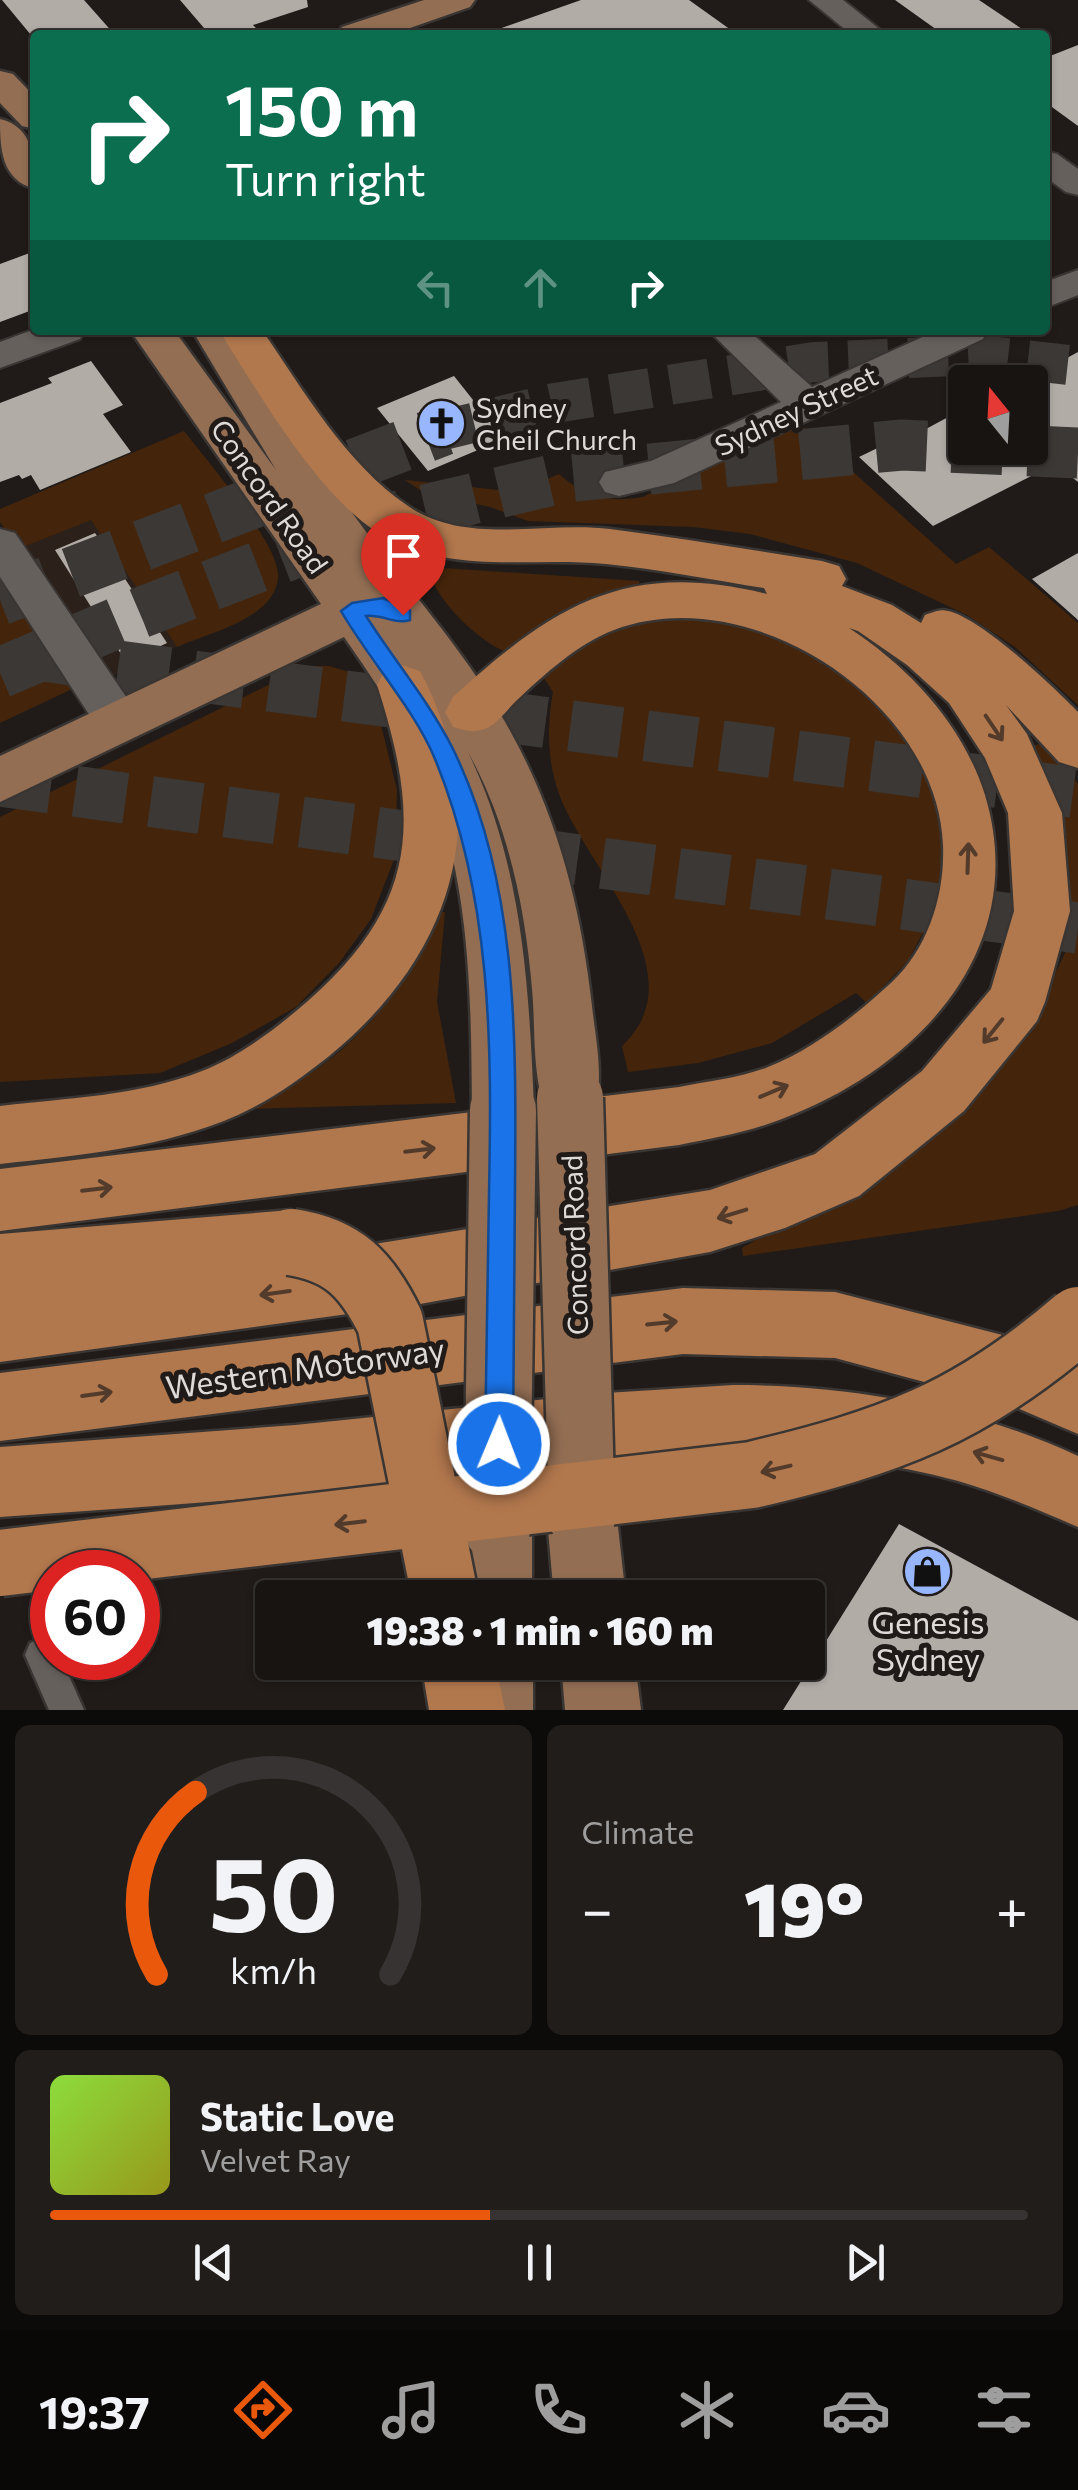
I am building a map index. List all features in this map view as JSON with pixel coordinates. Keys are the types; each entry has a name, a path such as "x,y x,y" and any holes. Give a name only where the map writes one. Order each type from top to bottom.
{"highway":[{"path":"0,1329 420,1272 710,1221 785,1197 837,1175 943,1091 1016,1002 1042,911 1034,813 1008,749 968,689 925,651 875,618 803,588 705,563 606,546 478,546 433,539 374,507 332,461 244,335"},
{"path":"705,563 783,570 847,585 930,620 978,652 1030,695 1078,747"},
{"path":"0,1200 679,1116 770,1095 860,1046 915,1000 950,952 967,888 969,834 953,780 926,732 888,682 846,649 798,623 750,608 694,600 608,612 568,628 471,712"},
{"path":"0,1136 146,1116 217,1095 281,1060 354,997 401,937 425,866 432,806 426,754 402,685"},
{"path":"0,1266 256,1242 315,1245 340,1254 360,1269 390,1322 470,1578"},
{"name":"Western Motorway","path":"0,1407 548,1335 716,1320 834,1326 1014,1372 1078,1400"},
{"path":"0,1564 626,1491 785,1467 852,1452 938,1421 1038,1358 1078,1320"},
{"path":"0,1482 252,1465 735,1418 841,1426 947,1444 1039,1471 1078,1492"},
{"path":"461,1680 467,1710"}],"main road":[{"path":"400,29 458,0"},
{"path":"0,82 30,113"},
{"name":"Concord Road","path":"155,335 402,685 443,752 469,816 485,872 500,989 503,1110 470,1578"},
{"name":"Concord Road","path":"216,335 325,510 346,608 471,712 516,794 531,839 554,938 565,1018 582,1518 588,1580"},
{"path":"0,780 346,608"},
{"path":"495,1710 496,1680"},
{"path":"600,1680 604,1710"}],"street":[{"path":"824,0 865,30"},
{"path":"1050,165 1078,186"},
{"path":"1050,294 1078,281"},
{"path":"0,356 54,335"},
{"path":"731,335 807,404"},
{"name":"Sydney Street","path":"620,482 660,472 959,335"},
{"path":"0,544 119,723"}],"lane":[{"path":"53,1680 67,1710"}],"shaded area":[{"path":"795,420 956,564 989,547 1078,623 1078,705 1015,647 967,615 857,563 750,534 693,527 528,521 490,507 423,492 405,480 517,492 559,474 598,496 643,497"},
{"path":"184,431 266,542 278,578 271,596 258,610 177,647 91,520 18,549 0,522 0,509"},
{"path":"91,519 177,647 108,678 18,549"},
{"path":"442,568 639,581 639,591 509,653 485,640 450,608 429,571"},
{"path":"0,569 72,689 0,723"},
{"path":"710,617 760,628 861,682 923,761 940,802 948,843 940,900 908,961 867,1003 856,993 772,1043 698,1063 628,1072 622,1046 643,1017 649,985 643,952 629,919 558,791 549,742 553,692 540,672 599,634 645,621"},
{"path":"307,666 329,666 350,672 381,725 397,790 395,857 371,919 339,963 296,1007 232,1043 160,1073 0,1082 0,817"},
{"path":"1046,742 1078,784 1078,1205 743,1256 742,1248 895,1159 969,1104 1026,1036 1065,953 1070,877 1063,825 1033,746"},
{"path":"445,912 437,1002 456,1103 242,1109 308,1075 355,1037 404,980 437,913"}],"building":[{"path":"2,0 84,0 111,30 30,30 30,34"},
{"path":"180,0 307,0 308,7 253,25 258,30 206,30"},
{"path":"581,0 689,0 731,30 496,30"},
{"path":"895,0 979,0 1024,30 937,30"},
{"path":"1078,45 1078,126 1050,106 1050,56"},
{"path":"30,253 30,311 0,322 0,264"},
{"path":"1078,352 1078,482 1055,464 933,526 859,457 894,440 898,444 948,417 948,465 1048,465 1048,368"},
{"path":"91,361 123,405 103,414 131,452 40,490 31,475 0,482 0,403 52,383 48,378"},
{"name":"Sydney Cheil Church","path":"454,376 504,439 428,471 377,408"},
{"path":"95,533 167,643 126,662 55,550"},
{"path":"1078,553 1078,620 1032,579"},
{"name":"Genesis Sydney","path":"899,1524 1078,1621 1078,1710 783,1710 802,1680 825,1680 825,1643"}],"tunnel":[{"path":"435,432 555,403 814,362 979,355 1078,366"},
{"path":"0,600 444,430"},
{"path":"0,673 140,613 374,522 565,477 902,445 1078,453"},
{"path":"43,656 1078,793"},
{"path":"0,781 1078,928"}],"place":[{"name":"Sydney Cheil Church","path":"441,423"},
{"name":"Genesis Sydney","path":"928,1571"}],"route":[{"path":"403,615 392,608 372,605 352,611 443,752 469,816 485,872 493,928 500,989 503,1110 499,1444"}]}
